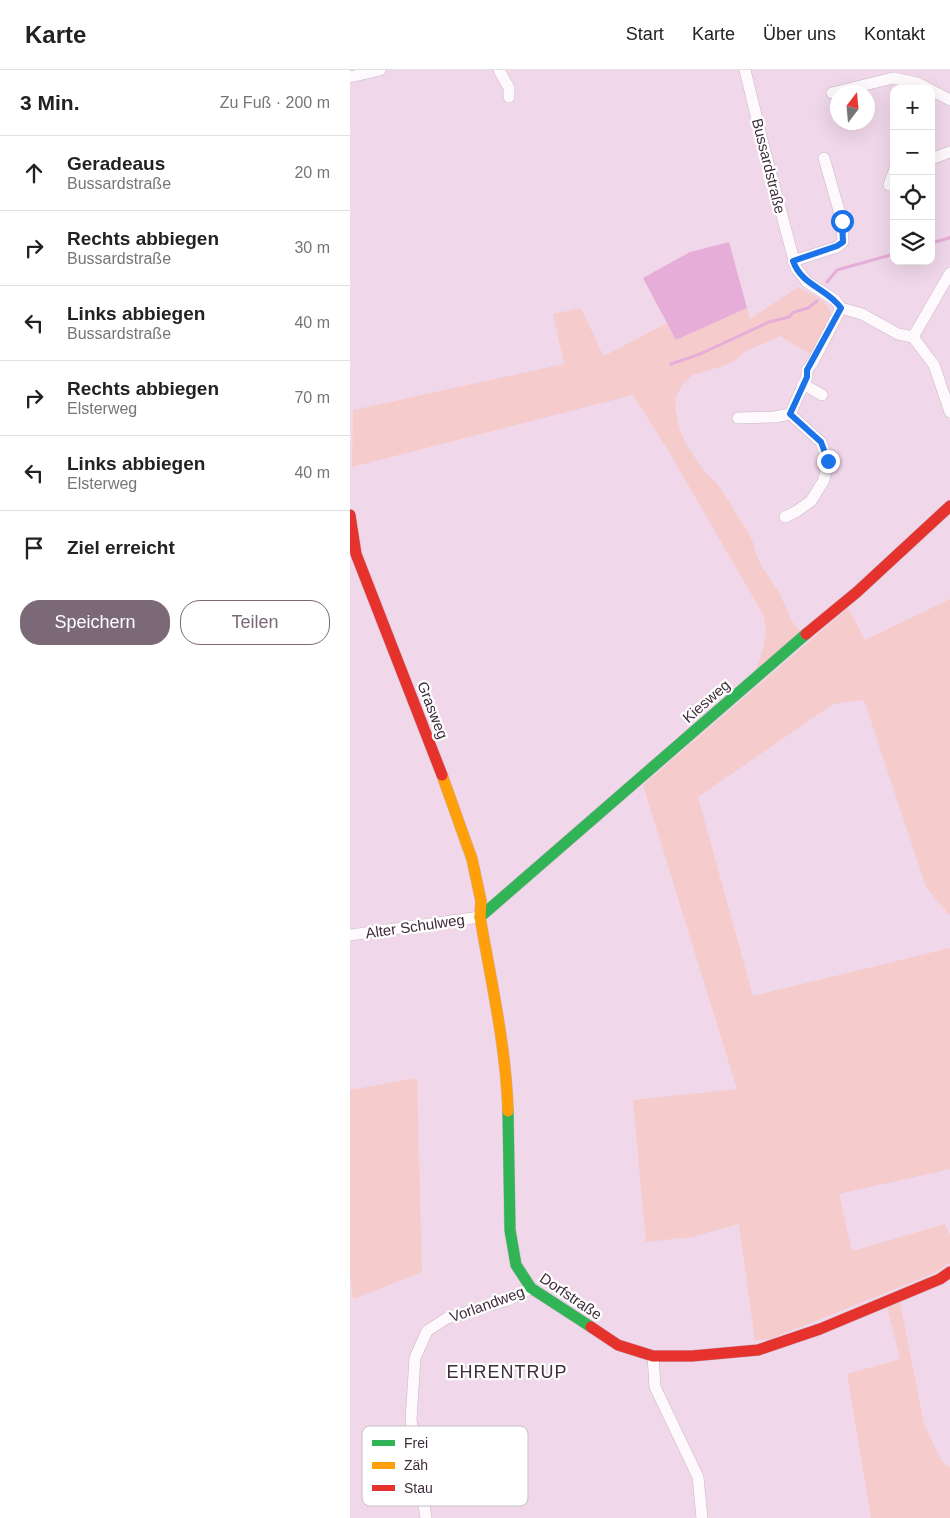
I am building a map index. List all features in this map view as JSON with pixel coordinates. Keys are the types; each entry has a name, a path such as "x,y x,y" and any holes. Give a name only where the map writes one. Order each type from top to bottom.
{"street":[{"path":"350,77 380,70"},
{"path":"499,70 509,88 509,97"},
{"name":"Bussardstraße","path":"745,70 796,268 807,282 835,300 841,308 862,314 898,334 913,337"},
{"path":"865,85 893,78 921,85"},
{"path":"935,92 950,100"},
{"path":"935,158 950,152"},
{"path":"793,261 837,246 843,242 842,221 824,158"},
{"path":"889,185 893,175"},
{"path":"950,273 913,337 934,365 950,412"},
{"path":"790,414 807,377 807,370 841,308"},
{"path":"803,384 822,395"},
{"path":"738,418 790,414 821,442 828,461 824,480 811,501 785,517"},
{"name":"Kiesweg","path":"480,916 857,592 950,506"},
{"name":"Grasweg","path":"350,515 356,554 441,772 472,859 481,901 480,916"},
{"name":"Alter Schulweg","path":"350,935 480,916"},
{"name":"Dorfstraße","path":"480,916 507,1085 510,1230 516,1265 531,1288 618,1345 653,1356 692,1356 758,1350 820,1329 940,1279 950,1272"},
{"name":"Vorlandweg","path":"412,1426 414,1358 427,1331 447,1318 508,1300 531,1288"},
{"path":"653,1356 656,1387 698,1476 702,1518"}],"shaded area":[{"path":"729,242 747,308 676,340 643,278 690,252"},
{"path":"798,287 821,299 826,303 831,313 830,320 810,354 780,336 745,352 726,365 693,375 683,384 676,396 675,408 680,431 687,446 705,472 723,492 747,530 762,567 779,592 791,620 802,634 753,676 763,647 765,632 764,616 669,452 633,395 352,467 353,410 564,364 553,314 581,308 603,355 667,323 676,340 747,308 750,319"},
{"path":"950,599 950,916 926,887 864,700 833,704 698,797 753,996 950,948 950,1169 839,1194 852,1251 945,1224 950,1235 950,1263 932,1274 773,1338 755,1341 739,1224 692,1237 646,1242 633,1100 737,1089 643,785 848,608 865,640"},
{"path":"417,1078 422,1272 353,1299 350,1278 350,1090"},
{"path":"900,1302 924,1424 941,1460 950,1468 950,1518 871,1518 847,1374 900,1359 887,1307"}],"waterway":[{"path":"935,242 950,237"},
{"path":"827,282 837,270 890,255"},
{"path":"671,364 700,354 769,322 789,317 794,312 808,308 817,301"}],"traffic: fast":[{"path":"480,917 806,634"},
{"path":"508,1111 510,1230 516,1265 531,1288 591,1327"}],"traffic: slow":[{"path":"442,775 472,859 481,901 480,917 501,1038 508,1111"}],"traffic: jam":[{"path":"806,634 857,592 950,506"},
{"path":"350,515 356,554 442,775"},
{"path":"591,1327 618,1345 653,1356 692,1356 758,1350 820,1329 940,1279 950,1272"}],"district":[{"name":"EHRENTRUP","path":"507,1372"}],"route":[{"path":"828,461 821,442 790,414 807,377 807,370 841,308 835,300 807,282 793,261 837,246 843,242 842,221"}]}
